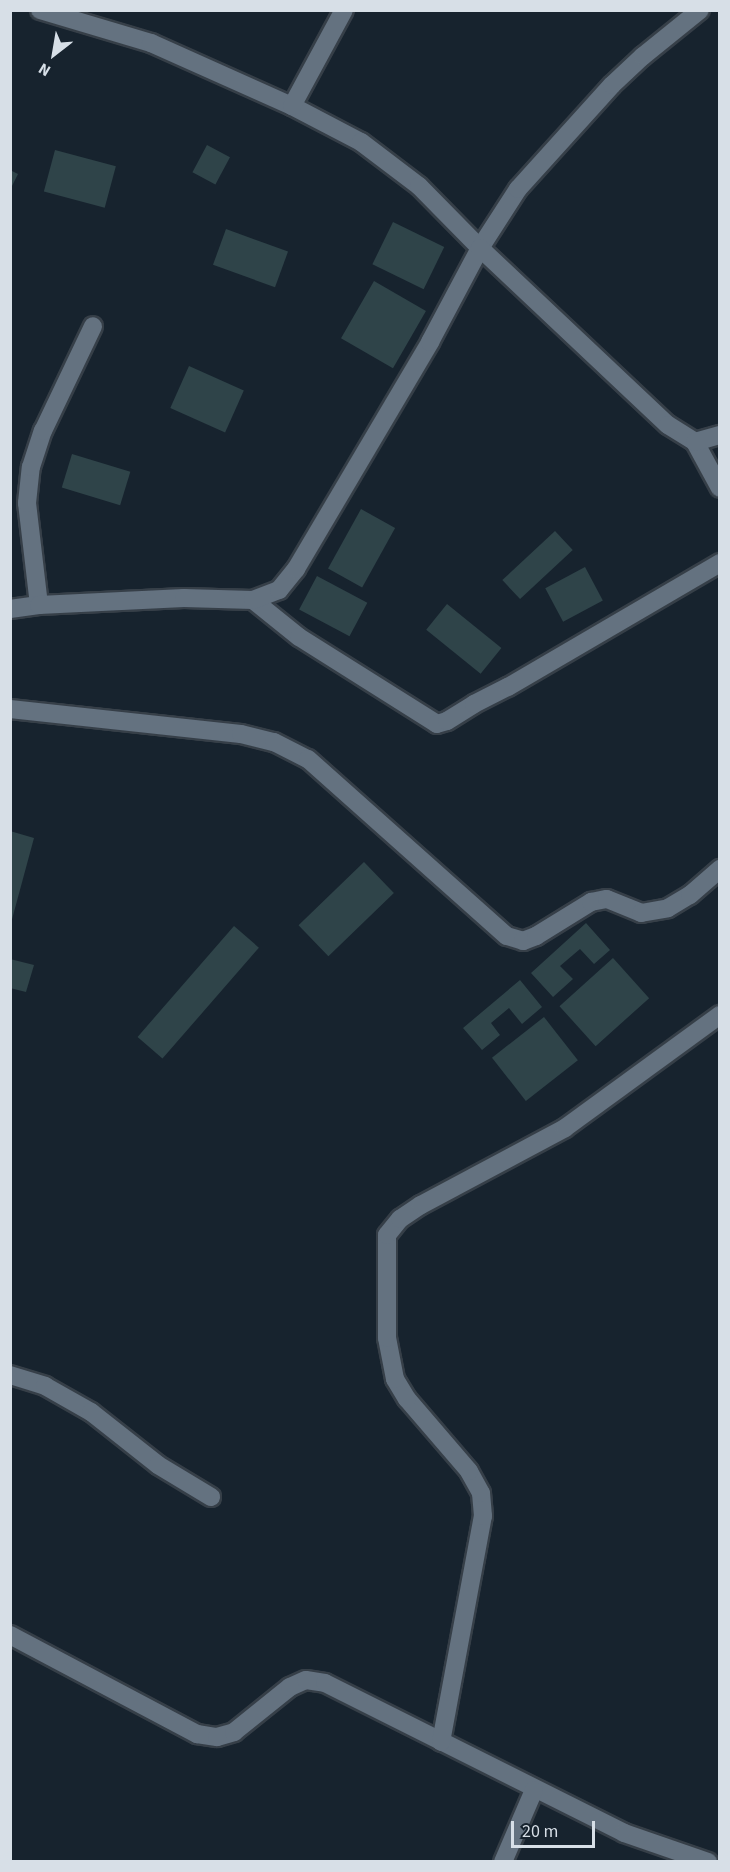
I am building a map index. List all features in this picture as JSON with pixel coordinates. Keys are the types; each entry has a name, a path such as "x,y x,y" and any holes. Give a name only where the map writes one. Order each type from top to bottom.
{"street":[{"path":"40,10 75,15 151,44 292,106 361,142 419,186 480,248 668,425 695,442 720,488"},
{"path":"292,106 344,10"},
{"path":"10,609 39,605 184,598 253,600 279,590 296,568 430,342 480,248 518,189 612,85 643,56 700,10"},
{"path":"39,605 27,503 31,467 43,431 93,326"},
{"path":"695,442 720,435"},
{"path":"253,600 299,637 437,723 447,721 508,687 720,563"},
{"path":"10,709 241,734 274,742 308,759 507,936 523,941 536,936 591,902 607,899 641,913 668,908 690,895 720,869"},
{"path":"441,1742 483,1516 481,1493 470,1471 407,1399 395,1379 387,1338 387,1235 400,1219 421,1205 566,1128 720,1015"},
{"path":"10,1375 45,1386 91,1412 158,1465 211,1497"},
{"path":"10,1635 197,1734 217,1737 234,1732 290,1687 306,1680 325,1683 534,1790 624,1833 708,1862"},
{"path":"503,1862 534,1790"}],"building":[{"path":"207,145 230,157 215,185 192,172"},
{"path":"55,150 116,166 105,208 44,192"},
{"path":"10,170 18,174 10,190"},
{"path":"393,222 444,247 424,289 372,264"},
{"path":"226,229 288,252 275,287 213,265"},
{"path":"374,281 426,311 393,368 341,338"},
{"path":"189,366 244,390 225,432 170,408"},
{"path":"72,454 130,472 120,505 62,487"},
{"path":"361,509 395,528 362,587 328,568"},
{"path":"555,531 573,550 520,599 502,580"},
{"path":"585,567 603,601 563,622 545,588"},
{"path":"317,576 367,603 349,636 299,610"},
{"path":"447,604 501,648 481,674 426,630"},
{"path":"10,831 34,838 11,923 10,922"},
{"path":"364,862 394,893 328,956 299,925"},
{"path":"586,923 610,950 594,964 580,949 560,966 573,979 553,997 531,973"},
{"path":"234,926 259,948 162,1059 138,1037"},
{"path":"613,958 649,998 596,1046 559,1006"},
{"path":"10,959 34,965 26,992 10,988"},
{"path":"520,980 542,1007 522,1024 509,1008 491,1023 500,1035 482,1050 463,1028"},
{"path":"544,1017 578,1060 526,1101 492,1058"}]}
